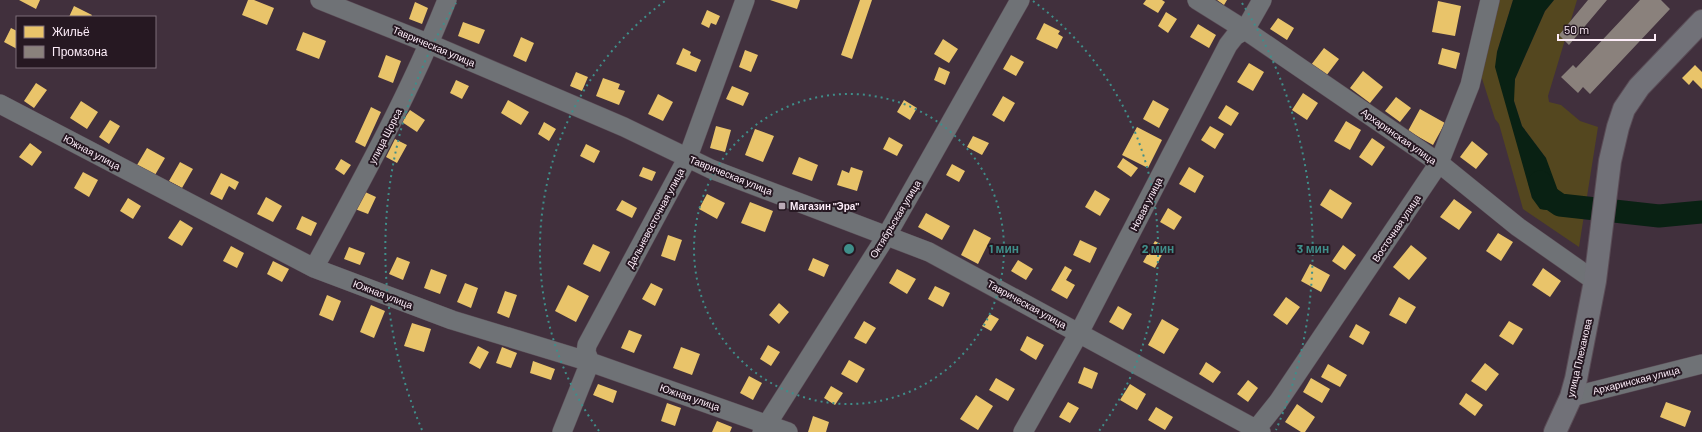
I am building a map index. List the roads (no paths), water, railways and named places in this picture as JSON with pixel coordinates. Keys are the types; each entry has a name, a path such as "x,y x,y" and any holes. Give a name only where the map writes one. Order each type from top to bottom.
{"main road":[{"name":"улица Плеханова","path":"1555,432 1571,397 1576,379 1596,281 1608,189 1610,161 1618,127 1630,98 1702,21"}],"street":[{"name":"Таврическая улица","path":"320,0 430,44 624,127 711,169 930,252 1257,431"},
{"name":"улица Щорса","path":"314,268 380,147 430,44 448,0"},
{"name":"Дальневосточная улица","path":"562,432 590,362 586,352 591,336 688,157 745,0"},
{"name":"Октябрьская улица","path":"764,428 887,236 1020,0"},
{"name":"Архаринская улица","path":"1197,0 1245,30 1439,163 1518,227 1596,281"},
{"name":"Новая улица","path":"1023,432 1079,333 1228,45 1235,36 1245,30 1262,0"},
{"name":"Восточная улица","path":"1257,431 1439,163 1470,85 1490,0"},
{"name":"Южная улица","path":"0,104 314,268 452,320 590,362 764,428 788,432"},
{"name":"Архаринская улица","path":"1571,397 1702,364"}],"waterway":[{"path":"1540,182 1547,196 1560,205 1659,216 1702,212"}],"place":[{"name":"Магазин \"Эра\"","path":"782,206"}]}
